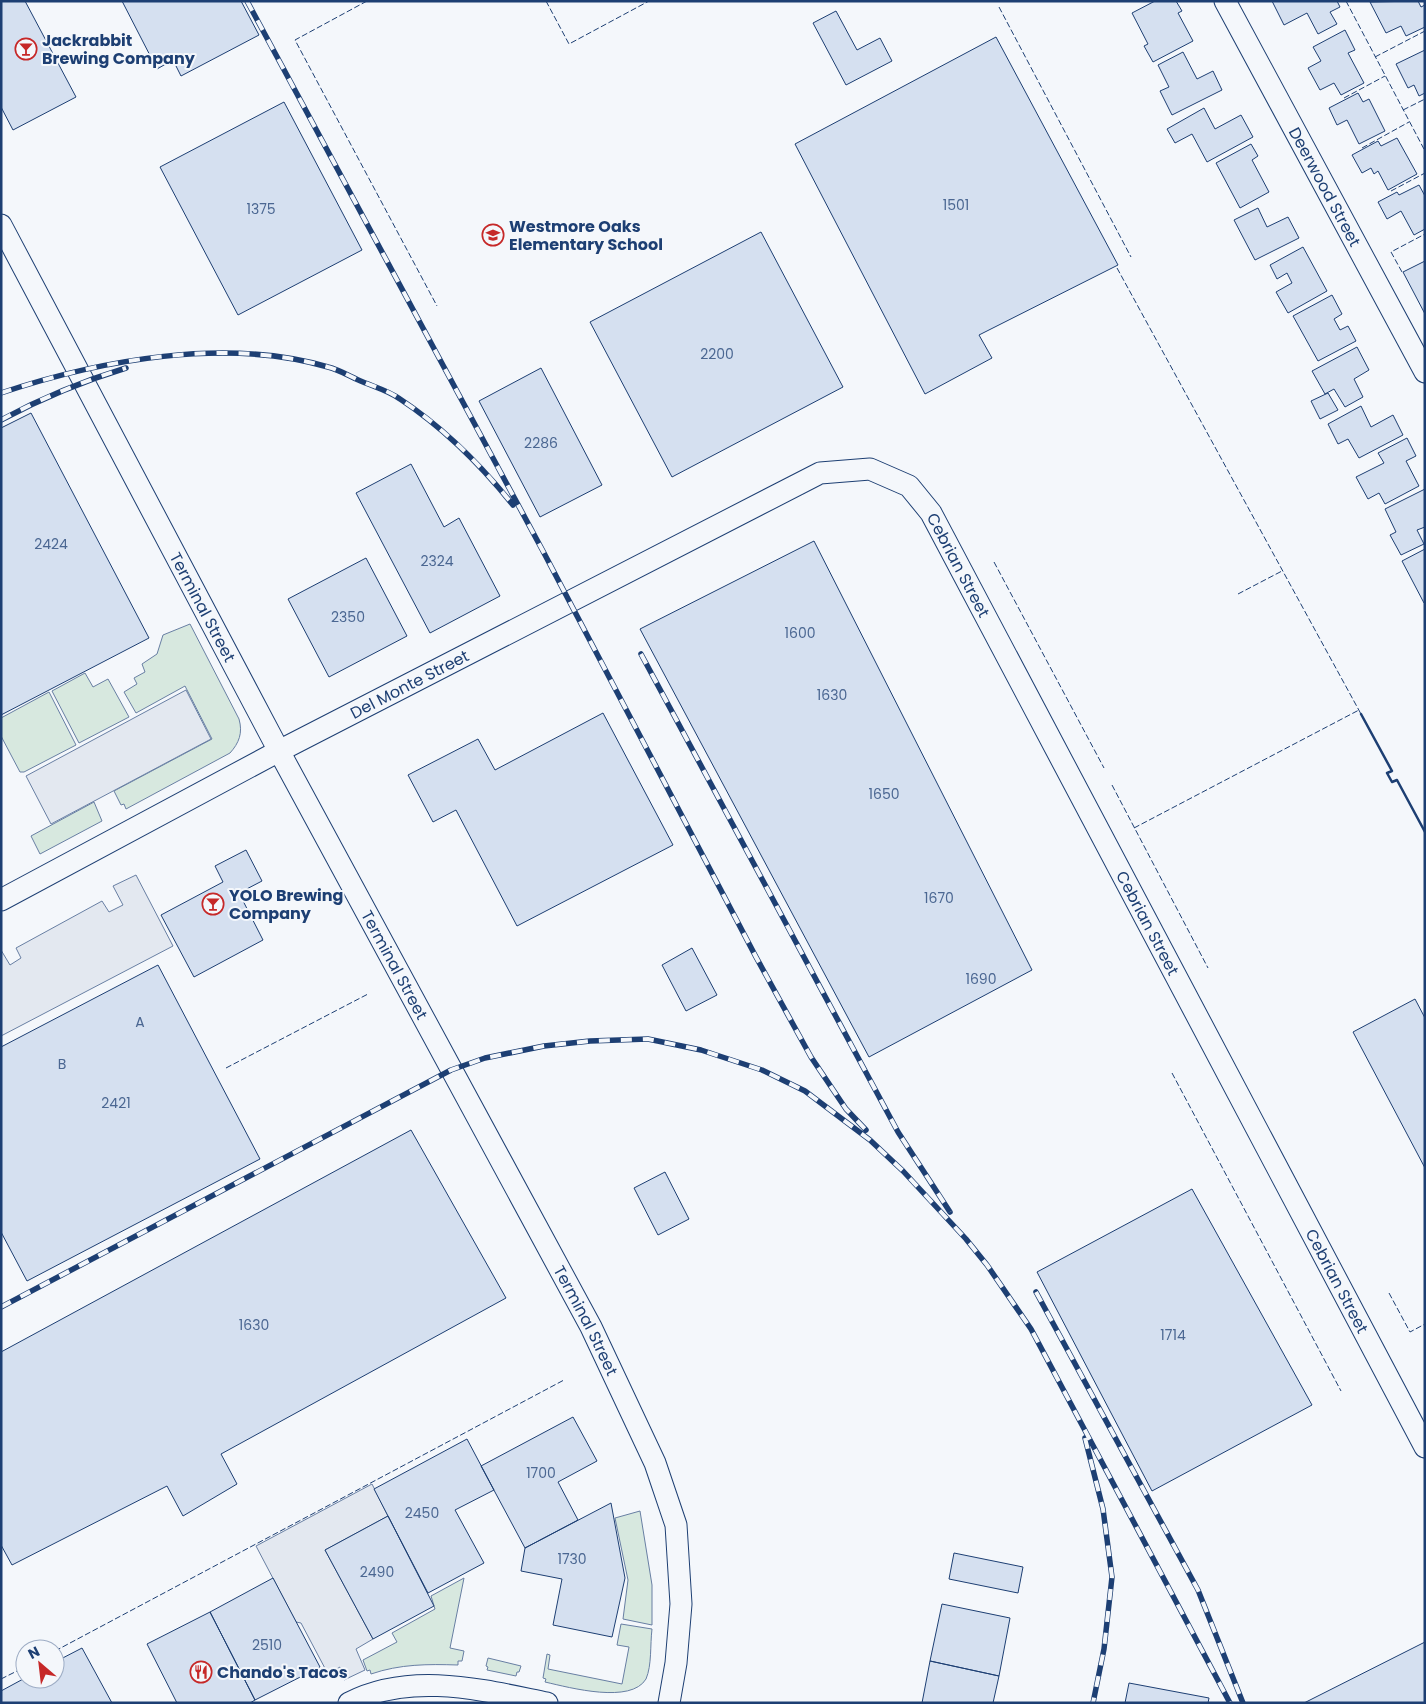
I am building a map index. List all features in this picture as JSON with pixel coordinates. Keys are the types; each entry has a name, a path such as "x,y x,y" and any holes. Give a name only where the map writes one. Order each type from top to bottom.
{"street":[{"name":"Deerwood Street","path":"1225,1 1424,369"},
{"name":"Terminal Street","path":"1,225 279,751 590,1327 655,1463 676,1525 681,1604 676,1663 669,1703"},
{"name":"Cebrian Street","path":"820,473 870,469 909,486 931,513 1425,1447"},
{"name":"Del Monte Street","path":"1,900 279,751 820,473"},
{"path":"349,1703 363,1696 421,1684 469,1687 547,1703"}],"shaded area":[{"path":"190,624 239,719 241,729 239,737 230,753 126,809 124,804 121,805 114,791 212,739 185,686 136,713 124,692 137,684 134,678 145,672 142,664 157,654 163,635"},
{"path":"85,673 93,687 108,679 129,717 79,743 52,691"},
{"path":"186,690 211,739 51,824 26,776"},
{"path":"49,692 76,745 24,772 20,772 1,736 1,718"},
{"path":"94,802 102,821 40,854 31,836"},
{"path":"136,875 173,946 1,1036 1,950 10,965 21,958 16,948 102,901 109,912 123,905 113,886"},
{"path":"372,1484 388,1516 325,1550 373,1639 356,1649 365,1670 344,1680 340,1667 328,1674 301,1623 296,1622 256,1546"},
{"path":"640,1511 652,1585 652,1625 623,1619 628,1580 615,1518"},
{"path":"464,1578 450,1648 464,1651 462,1661 458,1661 458,1665 414,1665 371,1674 370,1670 367,1671 363,1660 397,1642 392,1633 435,1609 431,1596"},
{"path":"621,1624 652,1629 648,1673 646,1679 638,1687 614,1693 570,1688 545,1682 546,1679 543,1678 547,1654 550,1655 548,1669 622,1684 629,1647 617,1645"},
{"path":"488,1658 521,1666 519,1672 517,1672 516,1676 487,1670"}],"building":[{"name":"Jackrabbit Brewing Company","path":"1,1 25,1 76,97 13,130 1,107"},
{"path":"122,1 241,1 259,35 181,76 173,60 157,69"},
{"path":"1155,1 1176,1 1182,11 1178,13 1193,41 1153,62 1144,46 1148,44 1132,13"},
{"path":"1272,1 1337,1 1340,7 1330,12 1337,24 1318,34 1307,13 1284,25"},
{"path":"1418,1 1421,7 1425,5 1425,27 1406,36 1401,26 1386,33 1370,2"},
{"path":"836,11 857,50 880,38 892,61 846,85 813,23"},
{"path":"1345,30 1355,50 1348,53 1364,83 1341,95 1334,83 1320,90 1308,68 1321,61 1313,47"},
{"path":"996,37 1118,265 979,335 992,358 925,394 795,144"},
{"path":"1425,50 1425,93 1419,96 1414,85 1408,88 1396,64"},
{"path":"1183,52 1197,79 1213,71 1222,90 1172,115 1160,91 1169,87 1158,65"},
{"path":"1358,93 1363,102 1369,99 1385,131 1359,144 1347,120 1337,125 1329,108"},
{"path":"284,102 362,250 238,315 160,167"},
{"path":"1204,108 1215,129 1241,115 1253,137 1207,162 1192,134 1175,143 1167,129"},
{"path":"1397,138 1417,174 1388,190 1378,171 1374,174 1371,168 1362,173 1352,155 1378,141 1381,146"},
{"path":"1251,144 1258,156 1252,160 1269,192 1240,208 1216,163"},
{"path":"1419,185 1425,196 1425,229 1414,235 1401,211 1387,219 1378,202 1397,192 1399,195"},
{"path":"1258,208 1267,227 1288,217 1299,238 1255,260 1234,220"},
{"path":"761,232 843,387 672,477 590,322"},
{"path":"1303,247 1327,291 1288,313 1276,292 1292,283 1287,273 1277,279 1270,265"},
{"path":"1425,261 1425,314 1403,272"},
{"path":"1332,295 1342,314 1334,319 1340,330 1348,326 1356,341 1318,361 1293,316"},
{"path":"1357,347 1369,370 1354,379 1363,397 1345,407 1334,389 1325,394 1312,371"},
{"path":"541,368 602,485 540,517 479,401"},
{"path":"1328,393 1338,410 1320,419 1311,401"},
{"path":"1361,406 1371,427 1393,415 1403,435 1359,458 1348,439 1338,444 1328,424"},
{"path":"31,413 149,638 1,715 1,428"},
{"path":"1407,438 1416,456 1406,461 1419,486 1385,504 1379,493 1368,499 1356,477 1384,463 1378,453"},
{"path":"411,464 444,527 459,518 500,596 430,633 356,493"},
{"path":"1425,489 1425,527 1417,530 1424,544 1401,555 1390,535 1396,532 1385,509"},
{"path":"814,541 1032,970 869,1057 640,629"},
{"path":"1425,549 1425,602 1424,603 1402,561"},
{"path":"366,558 407,636 329,677 288,599"},
{"path":"603,713 673,845 517,926 456,810 433,822 408,775 478,739 495,770"},
{"name":"YOLO Brewing Company","path":"246,850 262,881 239,893 263,940 194,977 161,915 223,882 215,866"},
{"path":"692,948 717,995 686,1011 662,965"},
{"path":"158,965 260,1159 27,1281 1,1232 1,1047"},
{"path":"1415,999 1425,1018 1425,1168 1353,1032"},
{"path":"411,1130 506,1298 221,1454 237,1484 183,1516 167,1486 12,1565 1,1545 1,1352"},
{"path":"665,1172 689,1219 658,1235 634,1188"},
{"path":"1192,1189 1312,1405 1152,1491 1037,1272"},
{"path":"573,1417 597,1461 558,1482 578,1520 525,1548 481,1466"},
{"path":"467,1439 494,1490 455,1510 484,1563 428,1593 374,1489"},
{"path":"611,1503 625,1578 612,1637 553,1625 562,1579 521,1571 525,1548"},
{"path":"388,1516 434,1606 373,1639 325,1550"},
{"path":"954,1553 1023,1567 1018,1593 949,1579"},
{"path":"273,1578 320,1667 255,1700 210,1612"},
{"path":"942,1604 1010,1618 999,1676 930,1661"},
{"name":"Chando's Tacos","path":"210,1612 255,1700 250,1703 177,1703 147,1644"},
{"path":"1425,1642 1425,1703 1304,1703"},
{"path":"82,1648 112,1703 1,1703 1,1691 15,1683 15,1689 65,1689 65,1657"},
{"path":"930,1661 999,1676 993,1703 922,1703"},
{"path":"1129,1683 1209,1698 1208,1703 1125,1703"}],"railway":[{"path":"247,1 544,553 756,957 811,1057 846,1109 866,1130"},
{"path":"1,393 80,371 121,362 163,356 206,353 248,354 289,358 332,368 396,396 446,434 488,475 513,505"},
{"path":"1,420 63,391 126,368"},
{"path":"641,654 898,1132 950,1212"},
{"path":"1,1307 451,1070 485,1058 544,1046 590,1041 648,1039 701,1050 762,1070 805,1091 870,1140 903,1171 966,1239 987,1265 1031,1329 1230,1703"},
{"path":"1036,1292 1198,1590 1243,1703"},
{"path":"1085,1438 1103,1509 1112,1577 1104,1649 1093,1703"}],"fence":[{"path":"367,1 295,40 437,306"},
{"path":"546,1 569,44 649,1"},
{"path":"1346,1 1425,151"},
{"path":"999,7 1131,257"},
{"path":"1375,57 1425,31"},
{"path":"1344,98 1385,76"},
{"path":"1403,110 1425,99"},
{"path":"1362,148 1409,122"},
{"path":"1391,191 1425,173"},
{"path":"1402,272 1391,252 1425,234"},
{"path":"1117,268 1361,714"},
{"path":"994,562 1104,768"},
{"path":"1238,594 1282,571"},
{"path":"1134,828 1359,710"},
{"path":"1112,785 1208,968"},
{"path":"226,1068 368,994"},
{"path":"1172,1073 1341,1391"},
{"path":"1389,1293 1410,1332 1425,1324"},
{"path":"65,1646 564,1380"},
{"path":"1,1679 15,1672"}],"wall":[{"path":"1361,714 1392,771 1387,773 1392,782 1397,780 1425,832"}],"place":[{"name":"Jackrabbit Brewing Company","path":"26,49"},
{"name":"Westmore Oaks Elementary School","path":"493,235"},
{"name":"YOLO Brewing Company","path":"213,904"},
{"name":"Chando's Tacos","path":"201,1672"}]}
